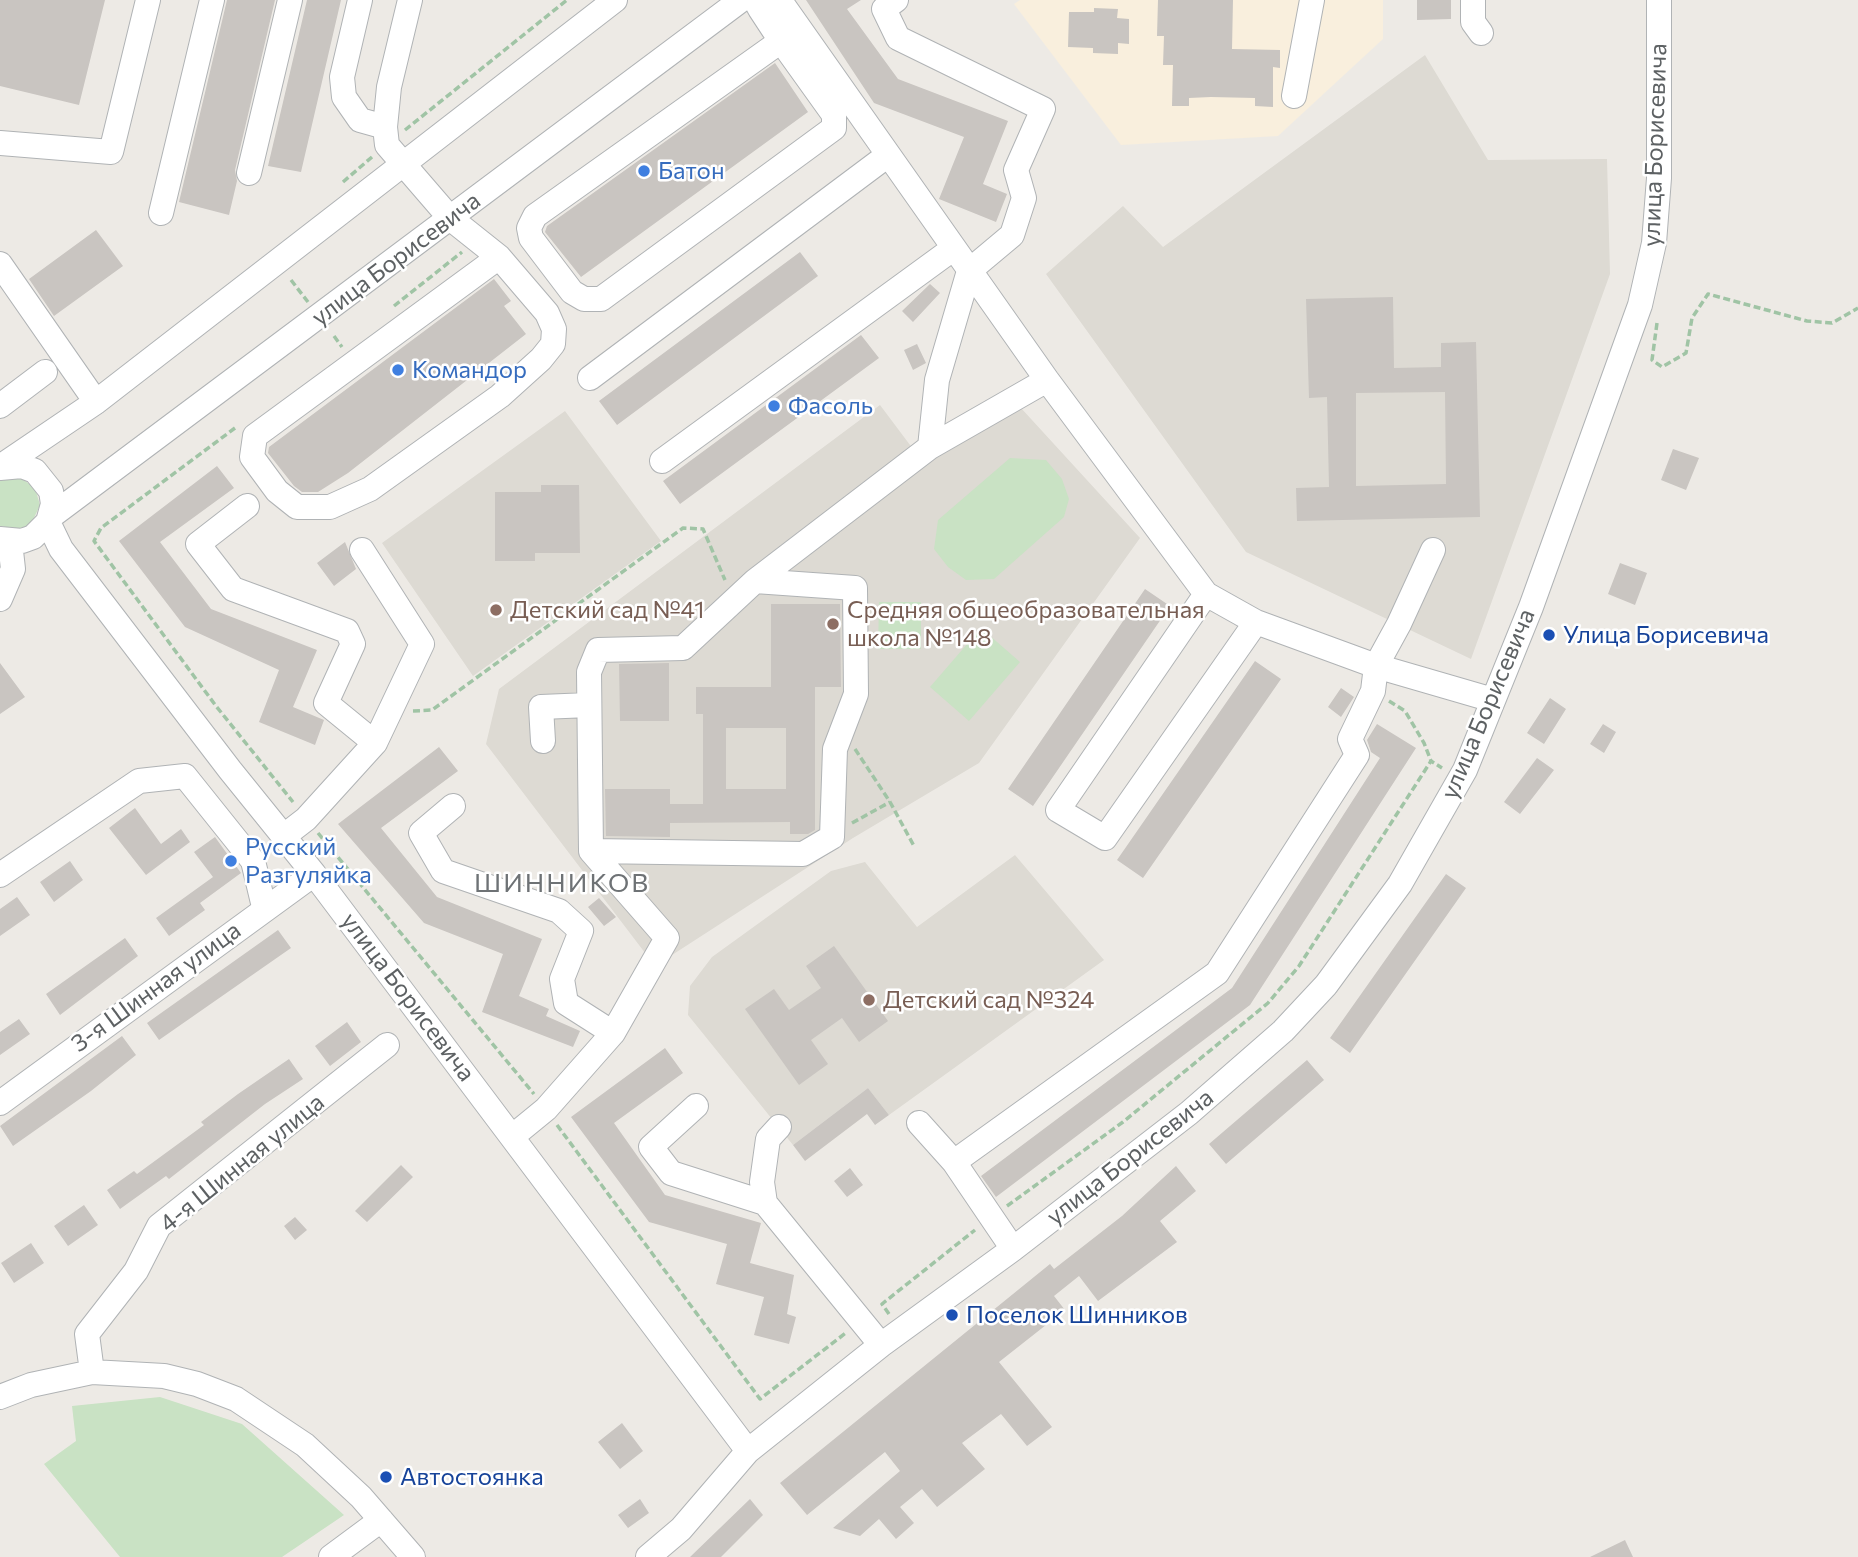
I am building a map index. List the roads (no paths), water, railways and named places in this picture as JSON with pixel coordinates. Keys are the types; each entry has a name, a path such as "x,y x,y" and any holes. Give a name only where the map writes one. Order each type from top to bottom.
{"street":[{"path":"0,143 111,152 148,0"},
{"path":"161,213 212,0"},
{"path":"249,173 290,0"},
{"path":"360,0 342,77 344,97 360,120 386,136 405,164 450,218 499,257 547,313 554,330 553,344 541,359 500,396 370,489 330,507 297,507 277,491 252,457 256,436 499,257"},
{"path":"386,136 388,87 410,0"},
{"path":"0,468 96,402 615,0"},
{"path":"895,0 884,9 898,38 1043,109 1016,170 1024,198 1013,235 969,271 937,380 930,447"},
{"path":"1294,96 1312,0"},
{"path":"1473,0 1473,22 1481,33"},
{"name":"улица Борисевича","path":"649,1557 681,1529 748,1451 881,1346 1013,1249 1189,1113 1283,1031 1326,985 1400,884 1465,770 1531,607 1640,305 1655,230 1659,0"},
{"path":"752,3 781,41 834,115 834,128 601,299 584,299 572,292 531,237 529,228 535,216 781,41"},
{"path":"752,3 783,5 1046,380 1206,594 1256,622 1376,666 1493,700"},
{"name":"улица Борисевича","path":"748,1451 314,874 61,549 49,519 450,218 752,3"},
{"path":"590,377 888,155"},
{"path":"662,461 954,248"},
{"path":"0,264 96,402"},
{"path":"0,406 45,372"},
{"path":"513,1136 546,1109 612,1033 667,938 591,851 589,672 598,650 683,648 733,598 930,447 1046,380"},
{"path":"0,468 22,466 44,480 53,504 49,519 41,531 11,541"},
{"path":"247,506 198,544 233,589 347,631 354,644 326,703 375,743"},
{"path":"11,541 61,549"},
{"path":"0,598 13,569 11,541"},
{"path":"284,836 306,819 375,743 422,644 362,550"},
{"path":"954,1162 1217,973 1357,755 1350,739 1373,691 1376,666 1399,624 1433,550"},
{"path":"591,851 803,854 832,835 835,749 856,694 855,588 755,581"},
{"path":"1206,594 1058,810 1105,838 1256,622"},
{"path":"542,741 541,707 589,705"},
{"path":"0,875 139,781 185,775 253,861 264,908"},
{"path":"453,806 421,833 443,871 559,911 581,931 562,979 566,1003 612,1033"},
{"name":"3-я Шинная улица","path":"0,1103 314,874"},
{"name":"4-я Шинная улица","path":"92,1372 87,1334 136,1271 159,1226 387,1045"},
{"path":"696,1106 651,1147 671,1173 765,1203"},
{"path":"919,1123 954,1162 1013,1249"},
{"path":"779,1127 768,1139 762,1182 765,1203 881,1346"},
{"path":"0,1397 31,1385 92,1372 164,1376 197,1384 236,1399 305,1445 381,1520 413,1557"},
{"path":"331,1557 381,1520"}],"place":[{"name":"Батон","path":"644,171"},
{"name":"Командор","path":"398,370"},
{"name":"Фасоль","path":"774,406"},
{"name":"Детский сад №41","path":"496,610"},
{"name":"Средняя общеобразовательная школа №148","path":"833,624"},
{"name":"Улица Борисевича","path":"1549,635"},
{"name":"Русский Разгуляйка","path":"231,861"},
{"name":"Детский сад №324","path":"869,1000"},
{"name":"Поселок Шинников","path":"952,1315"},
{"name":"Автостоянка","path":"386,1477"}],"district":[{"name":"ШИННИКОВ","path":"562,883"}]}
